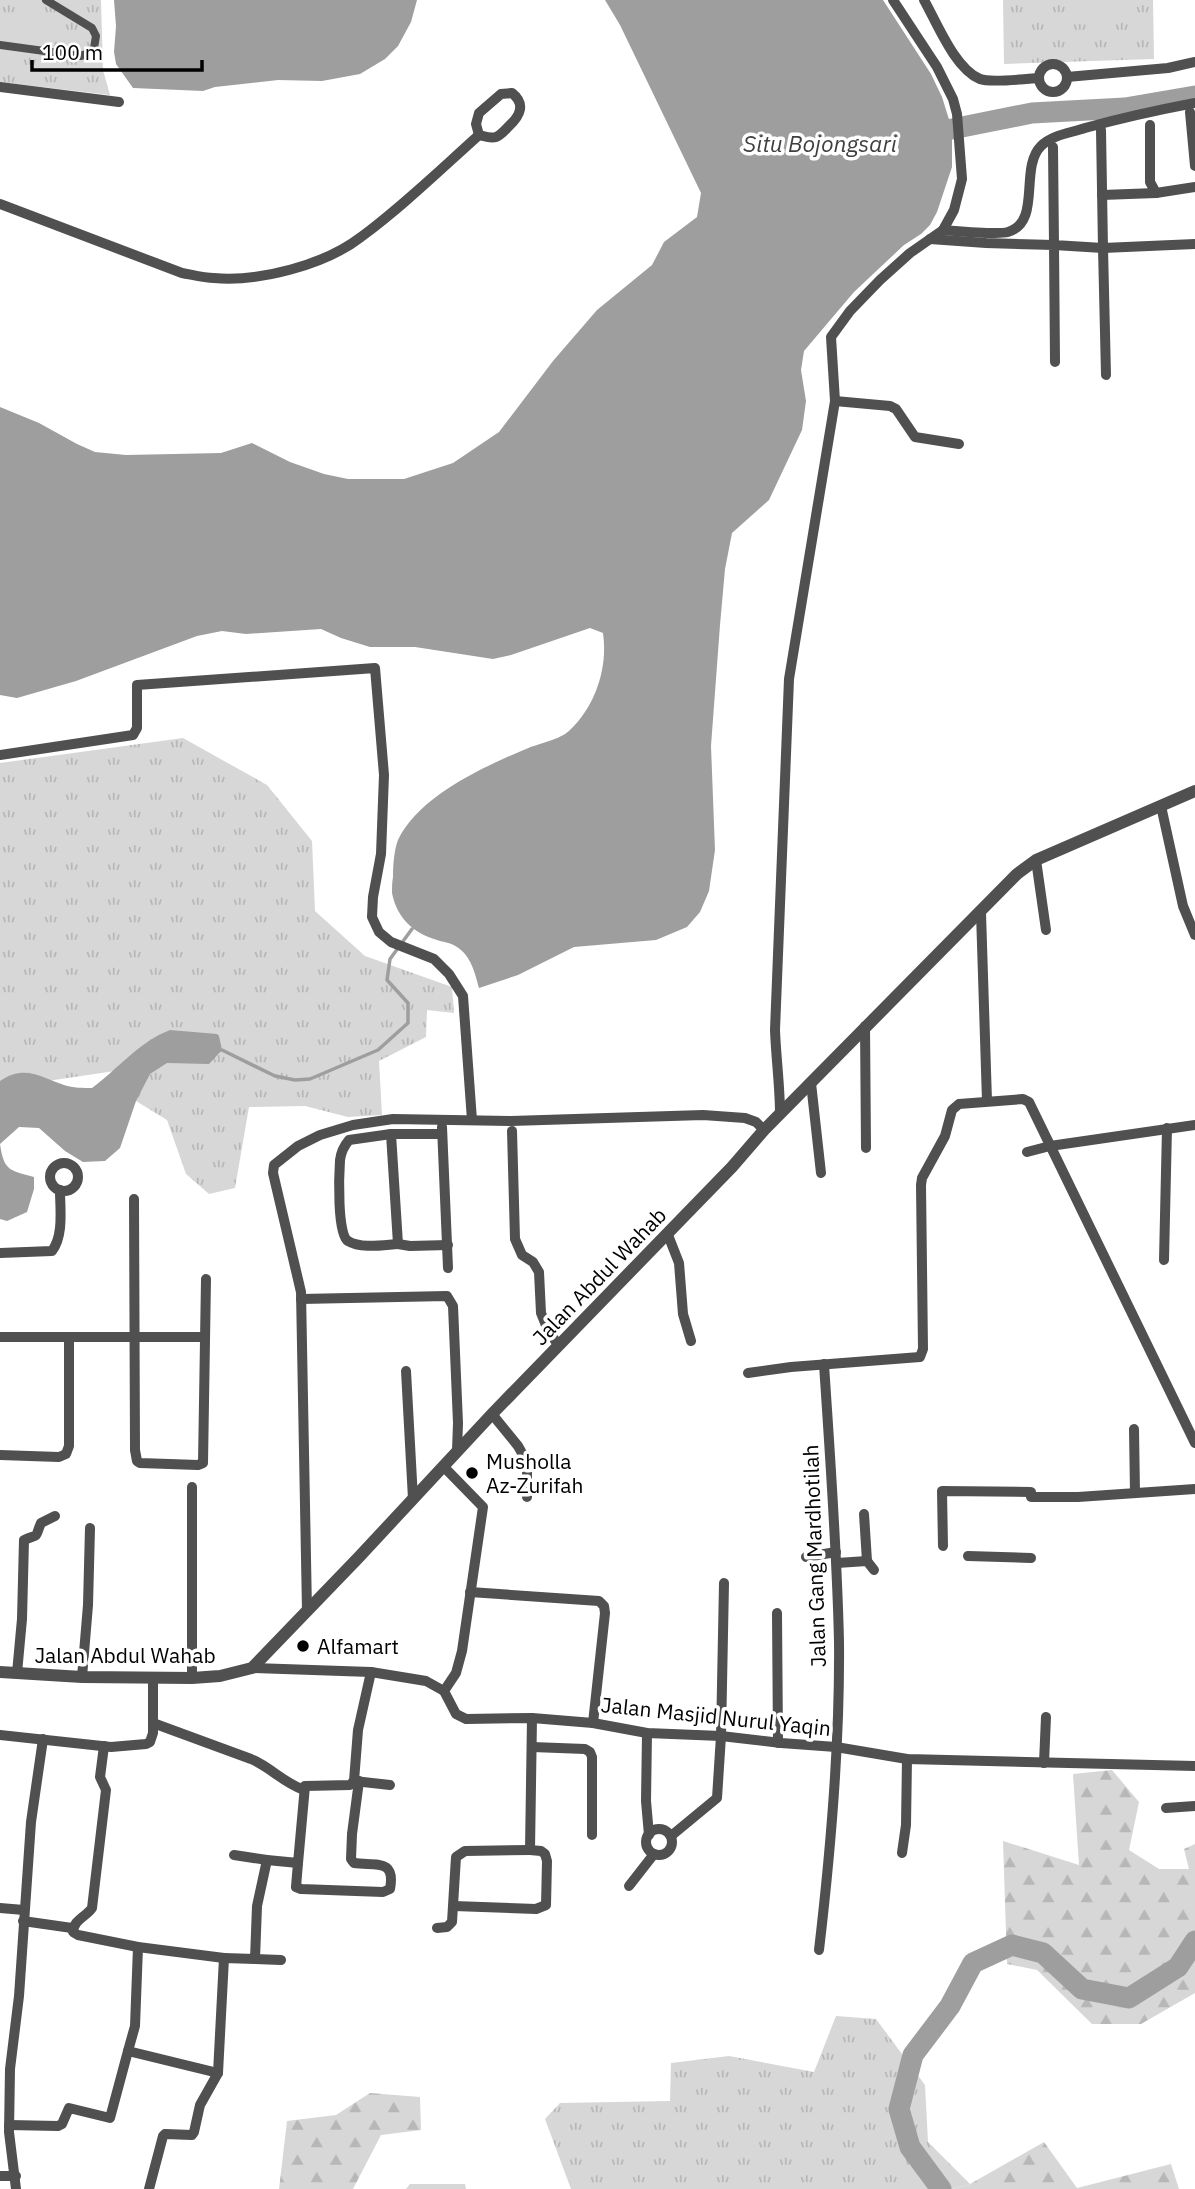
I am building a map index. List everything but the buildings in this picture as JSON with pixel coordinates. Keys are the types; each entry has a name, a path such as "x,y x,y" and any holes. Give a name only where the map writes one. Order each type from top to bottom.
{"street":[{"path":"0,45 81,55 94,48 96,36 92,28 46,0"},
{"path":"780,1114 775,1030 789,688 835,401 831,337 837,326 880,280 910,253 943,230 954,210 962,179 962,153 953,99 937,67 892,0"},
{"path":"924,0 968,72 982,80 1039,78"},
{"path":"1067,76 1168,68 1195,62"},
{"path":"1052,64 1062,67 1067,76 1065,88 1052,93 1044,89 1039,78 1044,68 1052,64"},
{"path":"0,88 119,102"},
{"path":"512,93 519,99 519,117 498,136 489,138 479,135 476,124 479,113 501,94 512,93"},
{"path":"943,230 1007,232 1017,226 1027,213 1031,160 1041,146 1054,138 1131,115 1192,108 1195,166"},
{"path":"1150,125 1150,182 1156,193"},
{"path":"1101,130 1105,375"},
{"path":"0,204 182,273 213,278 254,278 291,270 326,257 360,239 479,135"},
{"path":"1053,147 1055,362"},
{"path":"1102,195 1156,193 1195,187"},
{"path":"930,239 1103,248 1195,244"},
{"path":"835,401 896,408 915,437 959,444"},
{"path":"0,755 133,735 137,728 137,685 375,667 384,775 382,854 373,897 372,917 379,932 391,942 434,958 449,974 463,996 472,1119"},
{"name":"Jalan Abdul Wahab","path":"0,1672 82,1677 191,1678 220,1676 252,1668 492,1413 732,1167 764,1130 1017,874 1036,860 1195,791"},
{"path":"1161,806 1183,905 1195,935"},
{"path":"1036,860 1046,930"},
{"path":"1183,905 1195,904"},
{"path":"981,913 987,1101"},
{"path":"865,1026 866,1148"},
{"path":"811,1083 821,1174"},
{"path":"748,1373 920,1357 923,1349 919,1196 922,1178 944,1136 952,1110 959,1104 1026,1100 1195,1443"},
{"path":"307,1611 301,1298 273,1173 274,1165 298,1146 320,1135 353,1125 393,1119 524,1121 703,1115 745,1118 756,1122 764,1130"},
{"path":"441,1121 448,1268"},
{"path":"1027,1152 1050,1146 1195,1125"},
{"path":"1164,1260 1167,1128"},
{"path":"512,1131 515,1239 522,1255 533,1262 539,1272 541,1313 558,1345"},
{"path":"442,1134 391,1134 349,1140 340,1158 340,1217 342,1235 350,1242 369,1246 448,1245"},
{"path":"391,1134 398,1244"},
{"path":"0,1253 52,1251 59,1236 60,1190"},
{"path":"134,1199 135,1450 140,1463 198,1465 204,1459 206,1279"},
{"path":"667,1234 679,1263 683,1314 691,1341"},
{"path":"301,1298 447,1296 453,1306 457,1451"},
{"path":"0,1337 205,1337"},
{"path":"0,1455 59,1457 66,1454 69,1446 69,1337"},
{"name":"Jalan Gang Mardhotilah","path":"819,1950 830,1852 839,1645 824,1364"},
{"path":"406,1371 413,1499"},
{"path":"492,1413 527,1462 527,1497"},
{"path":"1134,1429 1135,1493"},
{"path":"252,1668 371,1672 426,1681 444,1691 456,1673 462,1651 483,1507 444,1466"},
{"path":"191,1678 192,1487"},
{"path":"943,1546 942,1491 1078,1497 1195,1489"},
{"path":"806,1557 836,1558 870,1566 864,1514"},
{"path":"18,1673 24,1540 35,1537 41,1523 55,1516"},
{"path":"82,1677 88,1605 90,1528"},
{"path":"968,1556 1031,1558"},
{"path":"671,1836 717,1798 724,1583"},
{"path":"470,1592 599,1601 604,1606 593,1723"},
{"path":"777,1613 778,1743"},
{"path":"371,1672 358,1730 357,1781 351,1859 354,1863 381,1864 388,1868 392,1878 390,1889 383,1892 298,1888 296,1886 304,1790 309,1785 350,1785 357,1781 390,1785"},
{"path":"0,1735 104,1746 132,1747 146,1744 152,1738 153,1678"},
{"name":"Jalan Masjid Nurul Yaqin","path":"444,1691 456,1714 466,1719 532,1718 593,1723 647,1733 721,1736 836,1747 907,1759 1195,1766"},
{"path":"1044,1763 1046,1717"},
{"path":"530,1850 532,1718"},
{"path":"153,1723 263,1765 280,1779 304,1790"},
{"path":"647,1733 647,1845 654,1854"},
{"path":"16,2189 9,2143 5,2069 19,1996 31,1822 43,1739"},
{"path":"72,1928 79,1918 88,1914 92,1908 106,1790 100,1777 104,1746"},
{"path":"532,1747 585,1749 590,1752 592,1835"},
{"path":"902,1853 906,1825 907,1759"},
{"path":"1166,1808 1195,1806"},
{"path":"649,1835 660,1829 671,1836"},
{"path":"654,1854 667,1852 672,1845 671,1836"},
{"path":"436,1928 449,1926 452,1922 456,1857 459,1854 465,1851 530,1850 545,1854 546,1905 537,1909 454,1906"},
{"path":"629,1886 654,1854"},
{"path":"234,1855 298,1863"},
{"path":"255,1959 256,1914 267,1860"},
{"path":"0,1908 72,1928 78,1935 138,1947 224,1958 281,1960"},
{"path":"9,2124 58,2126 62,2124 69,2108 110,2118 135,2026 138,1947"},
{"path":"149,2189 165,2134 192,2135 200,2105 218,2073 224,1958"},
{"path":"128,2051 218,2073"},
{"path":"0,2176 16,2176"}],"green space":[{"path":"0,0 101,0 103,70 110,95 0,82"},
{"path":"1003,0 1153,0 1154,59 1004,64"},
{"path":"1075,0 1107,0 1106,25 1074,24"},
{"path":"9,14 57,21 54,49 5,42"},
{"path":"183,738 267,785 312,841 315,911 365,956 452,987 454,1013 427,1010 426,1037 379,1061 382,1115 348,1117 305,1106 249,1107 235,1188 209,1194 186,1174 167,1120 136,1101 115,1071 0,1088 0,763"},
{"path":"1112,1770 1139,1802 1129,1850 1159,1869 1189,1869 1184,1849 1195,1844 1195,1993 1141,2024 1092,2024 1037,1970 1007,1964 1003,1841 1079,1865 1073,1774"},
{"path":"836,2016 876,2019 925,2085 928,2142 970,2184 952,2189 571,2189 545,2119 560,2103 670,2101 671,2063 729,2056 814,2072"},
{"path":"370,2093 420,2097 421,2130 381,2135 353,2189 279,2189 287,2121 336,2115"},
{"path":"1044,2142 1077,2188 1171,2164 1179,2189 952,2189 970,2184"},
{"path":"410,2184 465,2184 466,2189 406,2189"}],"water":[{"path":"114,0 417,0 411,22 398,46 385,59 360,74 322,81 278,80 215,87 203,91 133,88 116,64"},
{"name":"Situ Bojongsari","path":"605,0 883,0 931,74 942,97 952,129 952,167 930,225 904,245 854,292 804,351 801,370 806,401 802,430 769,500 732,533 725,569 711,746 715,850 709,891 700,912 687,927 656,940 574,947 518,975 479,988 472,965 462,951 453,944 428,937 414,929 398,910 392,891 398,840 421,810 454,785 472,774 570,730 587,709 598,685 604,659 603,633 590,628 493,659 415,647 370,647 321,629 246,634 222,631 197,636 76,681 17,698 0,695 0,407 39,423 95,452 126,455 221,453 252,443 290,462 348,479 404,479 453,463 499,432 553,361 597,310 652,265 664,242 697,217 701,193 620,25"},
{"path":"170,1030 219,1036 222,1050 209,1064 167,1063 150,1074 136,1101 120,1148 105,1161 83,1162 65,1151 39,1128 19,1127 0,1144 0,1081 9,1076 17,1073 32,1074 67,1086 92,1088 139,1048"},
{"path":"0,1144 3,1160 9,1168 34,1177 34,1189 27,1212 7,1221 0,1219"}],"waterway":[{"path":"952,129 1032,113 1125,108 1195,96"},
{"path":"218,1050 275,1076 295,1080 310,1079 378,1050 408,1023 408,1003 387,980 390,959 412,929"},
{"path":"941,2189 910,2147 899,2109 913,2055 950,2006 973,1963 1012,1945 1043,1953 1082,1989 1129,1998 1178,1967 1195,1941"}],"place":[{"name":"Musholla Az-Zurifah","path":"472,1473"},
{"name":"Alfamart","path":"303,1646"}]}
